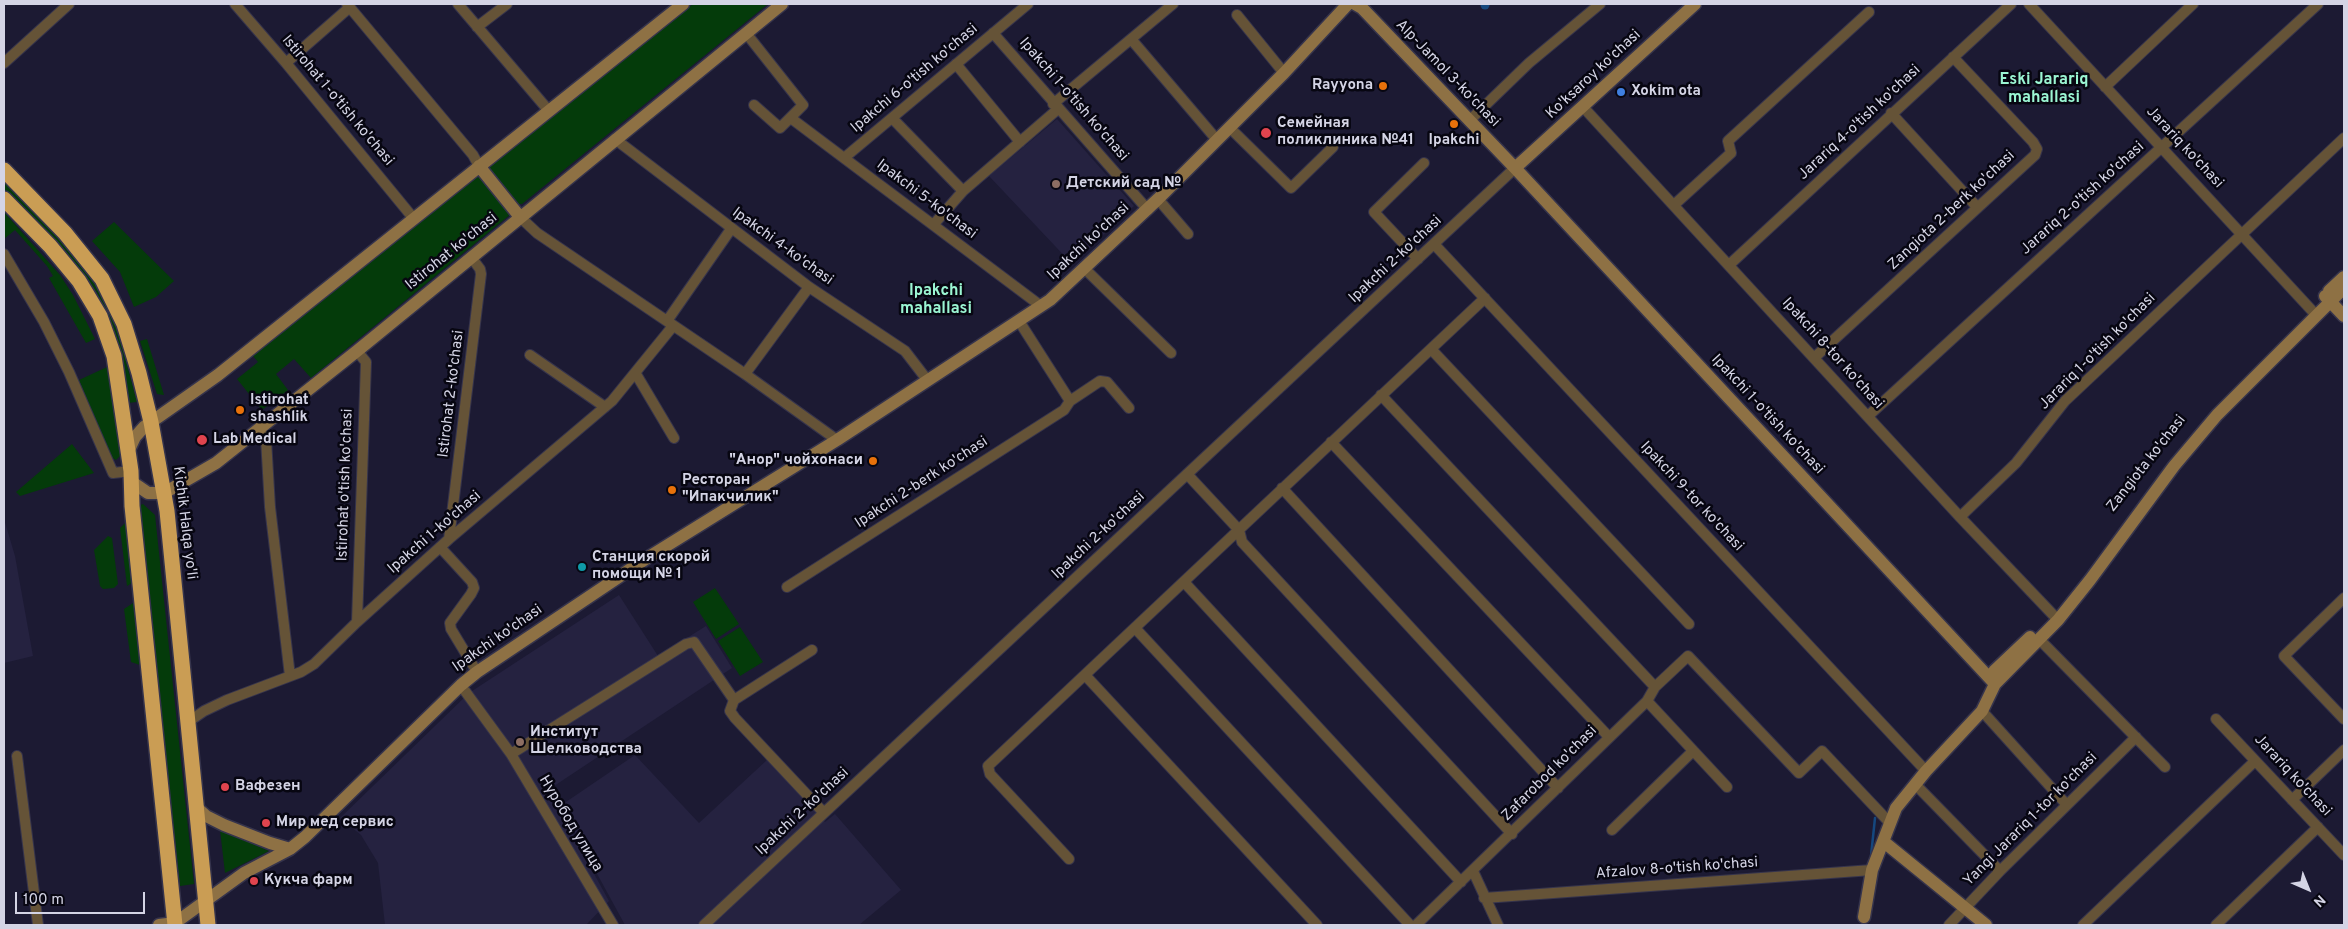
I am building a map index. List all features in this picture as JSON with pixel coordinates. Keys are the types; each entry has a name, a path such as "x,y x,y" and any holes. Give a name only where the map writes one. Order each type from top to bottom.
{"highway":[{"name":"Kichik Halqa yo'li","path":"4,170 79,249 108,290 129,337 151,422 164,493 208,925"},
{"path":"4,199 64,262 97,309 114,356 131,477 132,506 175,924"}],"main road":[{"path":"128,452 138,433 151,422 218,375 683,4"},
{"name":"Istirohat ko'chasi","path":"164,493 216,463 259,430 782,4"},
{"name":"Ipakchi ko'chasi","path":"175,924 206,899 244,873 290,849 305,837 461,685 478,672 647,558 837,440 1041,306 1148,210 1284,73 1348,4"},
{"name":"Alp-Jamol 3-ko'chasi","path":"1355,4 1362,8 1472,118"},
{"name":"Alp-Jamol 3-ko'chasi","path":"1367,4 1518,166"},
{"name":"Ko'ksaroy ko'chasi","path":"1518,166 1584,108 1695,4"},
{"path":"479,166 520,217"},
{"name":"Ipakchi 1-o'tish ko'chasi","path":"1518,166 1995,678"},
{"name":"Zangiota ko'chasi","path":"1995,678 2039,639 2166,464 2211,410 2314,312 2328,298 2344,277"},
{"name":"Zangiota ko'chasi","path":"2328,298 2344,288"},
{"path":"2328,298 2344,316"},
{"path":"131,477 148,493 164,493"},
{"name":"Zangiota ko'chasi","path":"1864,917 1872,870 1896,808 1926,771 1982,711 1995,678 2056,617"},
{"path":"196,807 219,823 290,849"},
{"path":"1884,842 1986,925"},
{"path":"159,925 175,924"}],"street":[{"path":"4,63 70,4"},
{"name":"Istirohat 1-o'tish ko'chasi","path":"235,4 414,219"},
{"path":"458,4 549,111"},
{"path":"477,27 507,4"},
{"name":"Ipakchi 6-o'tish ko'chasi","path":"844,158 1028,4"},
{"path":"934,224 963,191 1020,142 1131,39 1173,4"},
{"path":"1472,118 1529,63 1600,4"},
{"name":"Jarariq 4-o'tish ko'chasi","path":"1729,265 1891,113 2011,4"},
{"name":"Jarariq ko'chasi","path":"2029,4 2314,312"},
{"path":"2106,86 2194,4"},
{"name":"Jarariq 2-o'tish ko'chasi","path":"1868,416 2318,4"},
{"path":"286,63 353,6 473,155 479,166"},
{"path":"1675,204 1731,153 1728,141 1869,12"},
{"path":"1237,15 1284,73"},
{"path":"746,33 803,105 792,119 780,128 754,104"},
{"name":"Ipakchi 1-o'tish ko'chasi","path":"993,33 1148,210"},
{"path":"1131,39 1217,140"},
{"name":"Zangiota 2-berk ko'chasi","path":"1815,357 2035,155 2037,149 1953,57"},
{"path":"956,64 1020,142"},
{"name":"Ipakchi 8-tor ko'chasi","path":"1584,108 1675,204 1960,517 2056,617"},
{"path":"1891,113 1977,207"},
{"path":"892,118 963,191"},
{"name":"Ipakchi 5-ko'chasi","path":"792,119 1041,306"},
{"path":"1230,128 1291,188 1333,147"},
{"name":"Jarariq 1-o'tish ko'chasi","path":"1960,517 2016,463 2065,402 2344,138"},
{"name":"Ipakchi 4-ko'chasi","path":"615,140 809,287 905,352 928,381"},
{"path":"1418,259 1374,212 1424,163"},
{"name":"Ipakchi 2-ko'chasi","path":"704,925 1518,166"},
{"path":"1158,199 1188,234"},
{"path":"520,217 536,233 745,374 837,440"},
{"name":"Ipakchi 1-ko'chasi","path":"188,722 204,711 227,700 290,676 314,664 357,622 449,539 617,397 636,374 670,324 731,229"},
{"name":"Ipakchi 9-tor ko'chasi","path":"1434,244 1926,771"},
{"path":"4,254 44,322 69,372 113,473 131,477"},
{"name":"Istirohat 2-ko'chasi","path":"449,539 481,274 480,269 470,257"},
{"path":"1084,268 1171,353"},
{"path":"745,374 809,287"},
{"path":"1069,859 988,770 991,762 1485,298"},
{"path":"1019,321 1070,401"},
{"path":"1430,349 1689,624"},
{"name":"Istirohat o'tish ko'chasi","path":"357,351 366,362 357,622"},
{"path":"530,355 605,407"},
{"path":"636,374 674,438"},
{"name":"Ipakchi 2-berk ko'chasi","path":"787,587 1064,410 1070,401 1104,380 1130,408"},
{"path":"1381,395 1655,687"},
{"path":"259,430 266,440 270,507 290,676"},
{"path":"1332,442 1609,737"},
{"path":"1187,474 1239,530 1242,542 1512,834"},
{"path":"1282,488 1558,788"},
{"path":"440,547 472,582 474,588 450,623 451,629 478,672"},
{"path":"1184,582 1461,882"},
{"path":"2344,598 2284,656 2344,719"},
{"path":"1135,628 1410,925"},
{"path":"2039,639 2165,767"},
{"path":"512,754 691,642 698,644 734,700"},
{"path":"812,650 734,700 730,711 824,813"},
{"name":"Zafarobod ko'chasi","path":"1416,925 1473,872 1647,701 1655,687 1688,656 1799,773 1822,751 1889,822"},
{"path":"1085,675 1317,925"},
{"name":"Нуробод улица","path":"465,691 512,754 613,925"},
{"path":"1647,701 1727,787"},
{"path":"1982,711 2066,804"},
{"name":"Jarariq ko'chasi","path":"2216,719 2344,855"},
{"name":"Yangi Jarariq 1-tor ko'chasi","path":"1949,925 1963,908 2066,804 2136,738"},
{"path":"2292,800 2344,750"},
{"path":"1612,830 1694,751"},
{"path":"17,756 38,925"},
{"path":"2084,925 2255,761"},
{"path":"1915,784 2000,870"},
{"path":"2216,925 2318,827"},
{"name":"Afzalov 8-o'tish ko'chasi","path":"1484,898 1872,870"},
{"path":"1473,872 1498,925"}],"shaded area":[{"name":"Детский сад №","path":"1057,119 1134,206 1072,264 989,176"},
{"path":"4,519 15,556 33,656 4,663"},
{"name":"Институт Шелководства","path":"619,595 658,656 706,626 732,668 548,790 609,901 586,925 385,925 378,863 361,835 340,818 469,693"},
{"path":"635,755 699,823 767,760 825,822 835,814 901,890 859,925 625,925 560,806"}],"green space":[{"path":"693,4 768,4 522,204 517,204 488,169 488,166"},
{"path":"478,175 511,214 311,378 294,359 276,374 288,390 262,410 237,379 258,362 253,356"},
{"path":"4,182 68,248 99,289 118,332 137,402 127,403 116,342 107,313 96,291 65,250 4,189"},
{"path":"4,212 60,275 73,295 95,339 86,343 49,278 53,276 47,266 15,230 4,239"},
{"path":"114,222 174,281 156,297 134,307 120,272 92,241"},
{"path":"147,339 164,395 157,394 140,341"},
{"path":"107,367 121,455 116,460 111,457 79,380"},
{"path":"72,444 94,473 20,496 16,492"},
{"path":"143,504 155,515 194,884 180,886 138,506"},
{"path":"126,522 132,583 127,586 120,528"},
{"path":"108,536 112,538 118,584 114,588 103,589 100,586 94,550"},
{"path":"715,588 739,624 716,639 693,602"},
{"path":"133,603 135,607 140,665 131,662 124,609"},
{"path":"740,627 763,662 740,676 718,641"},
{"path":"220,830 269,851 225,873"}],"waterway":[{"path":"1871,856 1875,818"}],"place":[{"name":"Rayyona","path":"1383,86"},
{"name":"Xokim ota","path":"1621,92"},
{"name":"Ipakchi","path":"1454,124"},
{"name":"Семейная поликлиника №41","path":"1266,133"},
{"name":"Детский сад №","path":"1056,184"},
{"name":"Istirohat shashlik","path":"240,410"},
{"name":"Lab Medical","path":"202,440"},
{"name":"\"Анор\" чойхонаси","path":"873,461"},
{"name":"Ресторан \"Ипакчилик\"","path":"672,490"},
{"name":"Станция скорой помощи № 1","path":"582,567"},
{"name":"Институт Шелководства","path":"520,742"},
{"name":"Вафезен","path":"225,787"},
{"name":"Мир мед сервис","path":"266,823"},
{"name":"Кукча фарм","path":"254,881"}],"district":[{"name":"Eski Jarariq mahallasi","path":"2044,90"},
{"name":"Ipakchi mahallasi","path":"936,301"}]}
